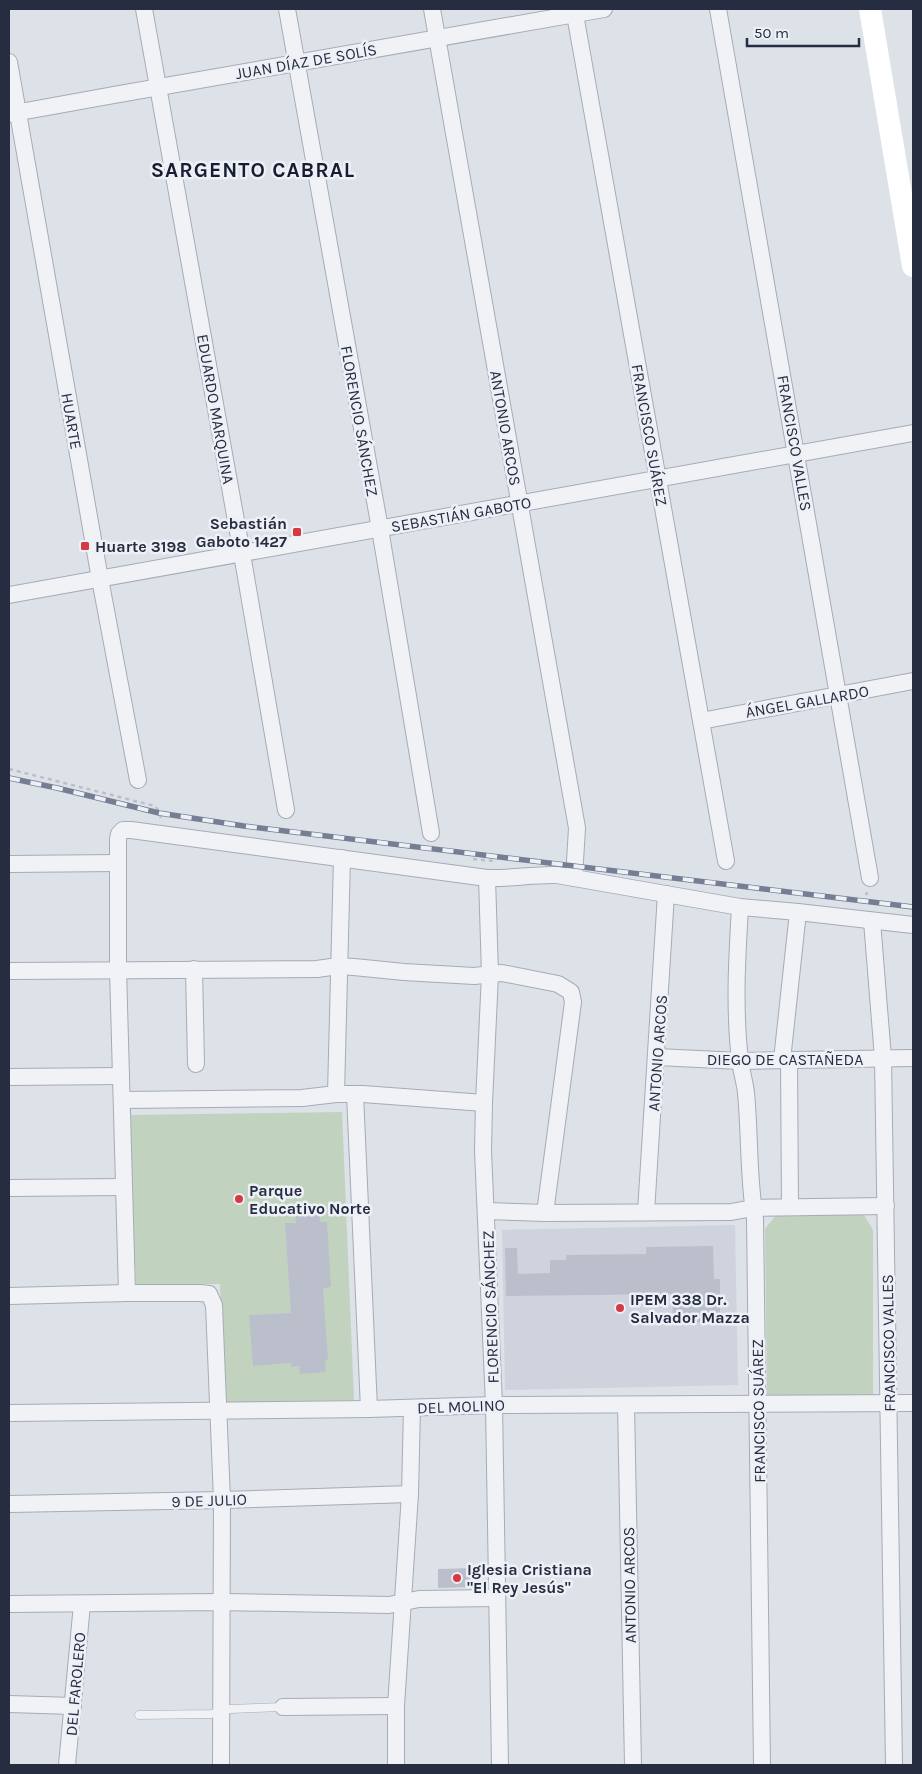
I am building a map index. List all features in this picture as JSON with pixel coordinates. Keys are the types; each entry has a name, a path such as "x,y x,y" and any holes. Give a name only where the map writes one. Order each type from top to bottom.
{"main road":[{"path":"870,9 912,255"}],"street":[{"name":"EDUARDO MARQUINA","path":"144,9 286,810"},
{"name":"FLORENCIO SÁNCHEZ","path":"287,9 380,528 431,833"},
{"name":"ANTONIO ARCOS","path":"432,9 577,828 574,878"},
{"name":"JUAN DÍAZ DE SOLÍS","path":"13,113 297,64 574,11 604,9"},
{"name":"FRANCISCO VALLES","path":"718,9 870,878"},
{"name":"FRANCISCO SUÁREZ","path":"574,11 726,861"},
{"name":"HUARTE","path":"9,62 13,113 138,780"},
{"name":"SEBASTIÁN GABOTO","path":"9,595 913,433"},
{"name":"ÁNGEL GALLARDO","path":"701,721 913,682"},
{"path":"127,1293 118,969 119,834 123,830 487,878 544,875 574,878 740,908 798,912 913,926"},
{"path":"336,1094 342,858"},
{"path":"9,864 118,863"},
{"name":"FLORENCIO SÁNCHEZ","path":"487,878 490,974 483,1150 494,1405 500,1765"},
{"name":"ANTONIO ARCOS","path":"646,1212 666,894"},
{"name":"FRANCISCO SUÁREZ","path":"740,908 737,984 740,1061 746,1091 755,1219 762,1765"},
{"path":"790,1207 785,1060 798,912"},
{"name":"FRANCISCO VALLES","path":"866,920 883,1058 894,1765"},
{"path":"9,971 317,969 338,966 474,976 502,973 558,984 571,992 573,998 545,1213"},
{"path":"194,969 196,1064"},
{"name":"DIEGO DE CASTAÑEDA","path":"657,1057 740,1061 913,1058"},
{"path":"9,1077 121,1076"},
{"path":"355,1094 369,1409"},
{"path":"122,1100 302,1098 355,1094 484,1103"},
{"path":"9,1188 124,1187"},
{"path":"486,1211 545,1213 731,1212 753,1208 886,1206"},
{"path":"9,1296 200,1292 209,1294 214,1305 222,1500 221,1765"},
{"name":"DEL MOLINO","path":"9,1412 369,1409 494,1405 913,1403"},
{"name":"ANTONIO ARCOS","path":"626,1405 633,1765"},
{"path":"396,1765 396,1706 410,1494 412,1408"},
{"name":"9 DE JULIO","path":"9,1504 410,1494"},
{"path":"9,1604 221,1602 389,1605 419,1599 497,1598"},
{"name":"DEL FAROLERO","path":"67,1765 82,1604"},
{"path":"9,1704 73,1706"},
{"path":"283,1707 396,1706"}],"lane":[{"path":"139,1715 211,1714 230,1709 283,1707"}],"path":[{"path":"9,769 155,806 164,820"},
{"path":"466,858 496,862"},
{"path":"866,920 870,878"}],"shaded area":[{"name":"IPEM 338 Dr. Salvador Mazza","path":"735,1225 738,1385 505,1390 502,1230"}],"green space":[{"name":"Parque Educativo Norte","path":"342,1112 354,1400 225,1403 220,1284 136,1284 128,1115"},
{"path":"777,1214 864,1215 873,1230 873,1395 767,1395 765,1229"}],"building":[{"path":"319,1207 320,1222 327,1222 331,1287 323,1288 328,1360 325,1361 326,1372 300,1374 299,1366 291,1367 291,1363 253,1366 249,1315 291,1313 285,1223 296,1223 295,1209"},
{"path":"713,1246 714,1279 720,1279 720,1322 673,1323 672,1294 506,1296 505,1248 517,1248 518,1274 550,1273 550,1260 566,1260 566,1255 646,1254 646,1247"},
{"name":"Iglesia Cristiana \"El Rey Jesús\"","path":"475,1568 475,1587 438,1588 438,1569"}],"railway":[{"path":"9,778 159,813 244,826 913,907"}],"place":[{"name":"Sebastián Gaboto 1427","path":"297,532"},
{"name":"Huarte 3198","path":"85,546"},
{"name":"Parque Educativo Norte","path":"239,1199"},
{"name":"IPEM 338 Dr. Salvador Mazza","path":"620,1308"},
{"name":"Iglesia Cristiana \"El Rey Jesús\"","path":"457,1578"}],"district":[{"name":"SARGENTO CABRAL","path":"253,170"}]}
